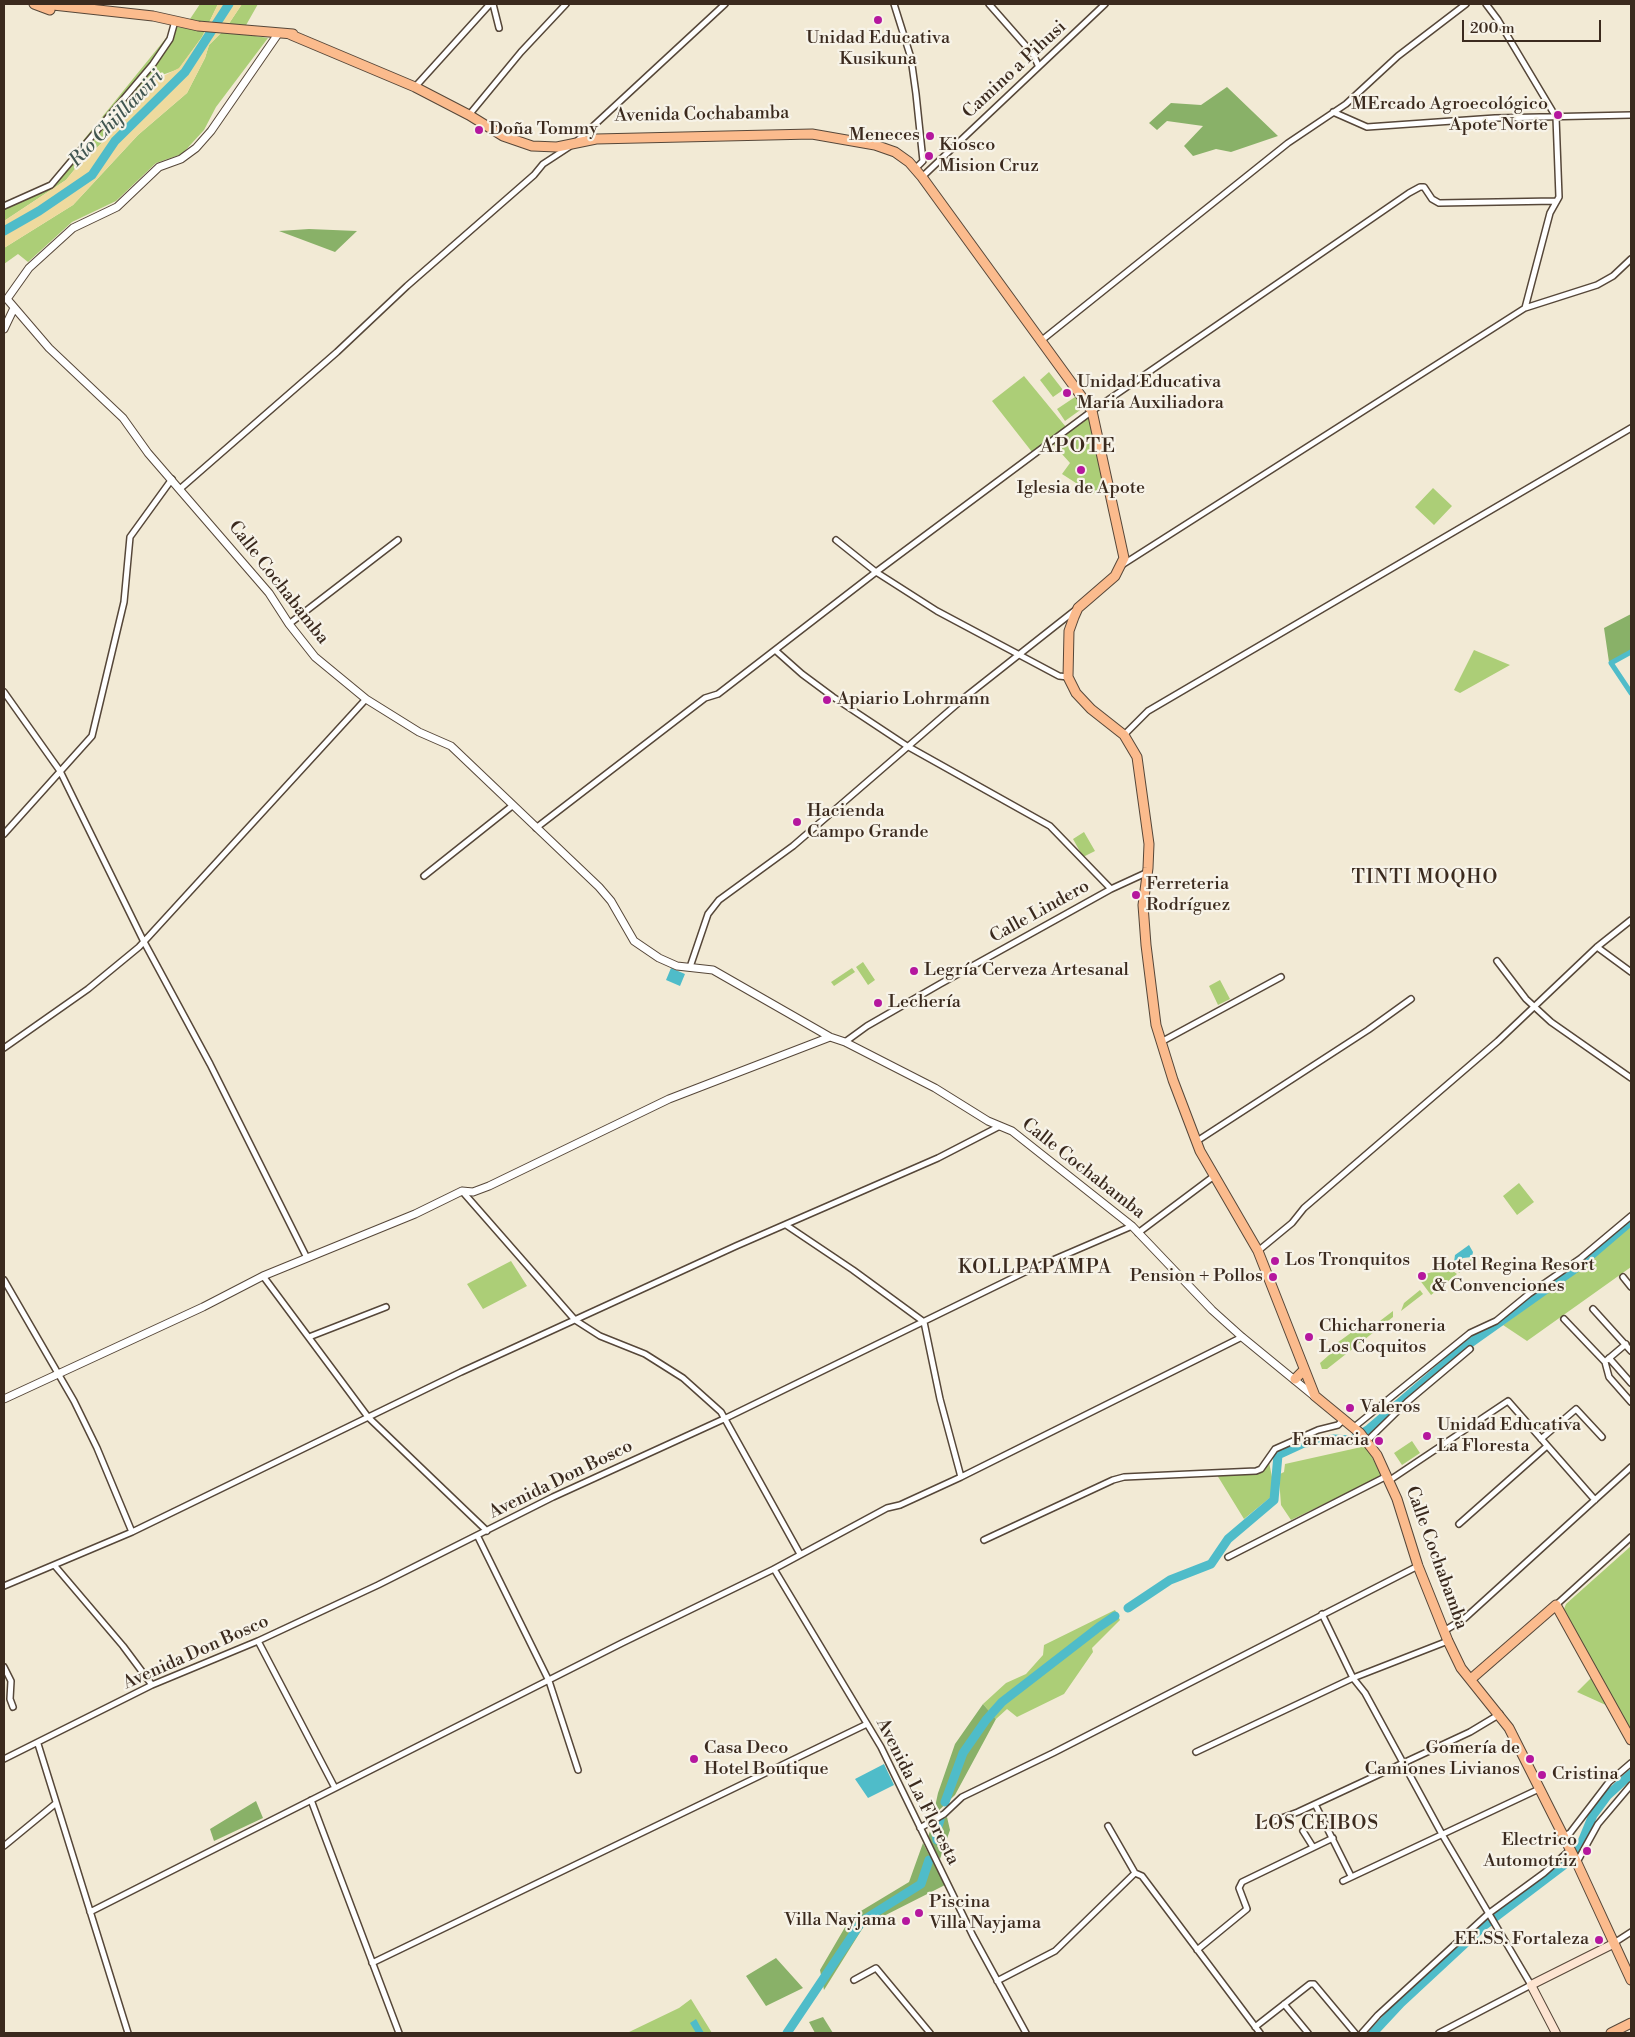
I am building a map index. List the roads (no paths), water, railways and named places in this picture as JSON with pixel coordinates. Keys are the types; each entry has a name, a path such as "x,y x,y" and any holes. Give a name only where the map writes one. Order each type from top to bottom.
{"main road":[{"name":"Avenida Cochabamba","path":"34,4 53,10 151,21 162,19"},
{"name":"Avenida Cochabamba","path":"44,4 153,16 198,26 288,34 416,84 470,113 503,136 532,146 557,147 580,138 812,134 885,148 917,167 924,175 1013,299 1040,332 1042,340 1092,411 1123,553 1122,566"},
{"path":"1122,566 1115,576 1078,608 1069,631 1068,677 1076,693 1090,709 1124,735 1137,757 1148,844 1148,872 1143,905 1146,945 1156,1025 1161,1043 1197,1141 1214,1176 1258,1251 1315,1396"},
{"path":"1295,1379 1304,1370"},
{"name":"Calle Cochabamba","path":"1315,1396 1361,1435 1377,1455 1389,1478 1418,1566 1461,1668 1500,1714 1564,1837 1631,1980"},
{"path":"1470,1679 1556,1605 1631,1740"},
{"path":"1556,2033 1531,1985 1613,1944"},
{"path":"1611,2033 1631,2022"}],"street":[{"path":"416,84 491,4 499,28"},
{"path":"470,113 566,4"},
{"path":"181,488 337,352 407,286 534,176 543,164 580,138 725,4"},
{"path":"894,4 911,58 914,76 923,161 917,167"},
{"path":"989,4 1033,54 1038,65"},
{"name":"Camino a Pihusi","path":"924,175 1038,65 1105,4"},
{"path":"1042,340 1288,143 1333,112 1398,56 1466,4"},
{"path":"1486,4 1498,20 1556,117 1559,197 1550,213 1525,308"},
{"path":"4,206 51,185 153,64 170,39 175,21"},
{"path":"5,297 29,268 73,228 117,207 159,167 181,159 196,148 211,130 278,34"},
{"path":"1333,112 1367,127 1495,118 1631,116"},
{"path":"536,828 705,698 718,694 876,572 1092,411 1262,293 1420,187 1424,187 1432,199 1439,203 1556,201"},
{"path":"1122,566 1525,308 1597,285 1613,276 1631,259"},
{"name":"Calle Cochabamba","path":"5,297 49,348 123,418 148,453 181,488 269,593 289,624 315,656 366,699 419,732 450,746 599,887 611,901 634,941 668,963 713,970 830,1037 846,1042 935,1088 988,1122 1012,1131 1132,1226 1186,1285 1242,1337 1315,1396"},
{"path":"4,328 14,308"},
{"path":"1124,735 1148,711 1631,428"},
{"path":"4,834 92,736 124,602 130,537 172,478"},
{"path":"289,624 398,540"},
{"path":"836,540 876,572 937,611 1059,676 1068,677"},
{"path":"690,967 708,914 718,900 793,846 907,746 1078,608"},
{"path":"775,650 802,674 833,697 907,746 1050,826 1111,889"},
{"path":"4,692 60,771 143,940 210,1064 307,1258"},
{"path":"4,1048 88,989 139,947 143,940 366,699"},
{"path":"424,876 512,806"},
{"name":"Calle Lindero","path":"846,1042 867,1026 1111,889 1148,872"},
{"path":"1258,1251 1292,1223 1304,1208 1498,1041 1596,947 1631,920"},
{"path":"1596,947 1631,972"},
{"path":"1497,961 1534,1006 1551,1022 1631,1078"},
{"path":"1161,1043 1281,977"},
{"path":"1197,1141 1360,1035 1411,998"},
{"path":"4,1399 263,1276 414,1214 462,1191 473,1192 669,1100 830,1037"},
{"path":"4,1586 132,1532 368,1417 575,1320 938,1158 1000,1126"},
{"path":"1138,1233 1214,1176"},
{"path":"462,1191 575,1320 600,1336 645,1354 683,1378 726,1418 800,1554"},
{"path":"1361,1435 1470,1333 1496,1321 1529,1294 1581,1258 1631,1216"},
{"path":"786,1225 924,1322 940,1398 961,1477"},
{"name":"Avenida Don Bosco","path":"4,1759 38,1744 152,1685 258,1641 478,1537 553,1497 726,1418 1034,1268 1132,1226"},
{"path":"263,1276 368,1417 487,1531"},
{"path":"1623,1278 1631,1287"},
{"path":"4,1280 59,1374 97,1448 132,1532"},
{"path":"309,1337 386,1307"},
{"path":"1593,1309 1631,1351"},
{"path":"1564,1319 1631,1383"},
{"path":"90,1912 622,1643 774,1569 887,1508 900,1505 961,1477 1242,1337"},
{"path":"1607,1360 1626,1344"},
{"path":"1361,1435 1407,1402 1470,1349"},
{"path":"1607,1360 1609,1377 1631,1402"},
{"path":"1228,1557 1389,1478 1508,1402 1595,1500"},
{"path":"1541,1439 1576,1409 1602,1437"},
{"path":"984,1540 1113,1480 1124,1477 1256,1471 1261,1469 1275,1449 1318,1430 1338,1425 1343,1420"},
{"path":"1459,1524 1547,1446"},
{"path":"1444,1630 1465,1618 1631,1467"},
{"path":"478,1537 549,1681 578,1770"},
{"path":"1556,1605 1631,1537"},
{"path":"55,1566 124,1646 152,1685"},
{"path":"920,1828 944,1814 962,1797 1053,1753 1418,1566"},
{"name":"Avenida La Floresta","path":"774,1569 867,1724 997,1981 1026,2033"},
{"path":"1322,1614 1353,1678 1366,1693 1443,1836 1531,1985 1439,2033"},
{"path":"258,1641 334,1788"},
{"path":"1196,1752 1353,1678 1448,1641"},
{"path":"4,1667 11,1681 10,1699 13,1707"},
{"path":"1260,1826 1315,1804 1470,1732 1500,1714"},
{"path":"372,1963 867,1724"},
{"path":"38,1744 55,1804 128,2033"},
{"path":"1564,1837 1570,1833 1609,1782 1631,1763"},
{"path":"1362,2033 1385,2009 1490,1918 1544,1873 1573,1856 1631,1785"},
{"path":"1343,1881 1540,1790"},
{"path":"311,1800 399,2033"},
{"path":"4,1846 55,1804"},
{"path":"1315,1804 1351,1876"},
{"path":"1108,1826 1135,1873 1142,1876 1260,2033"},
{"path":"1304,1830 1313,1847"},
{"path":"1197,1950 1247,1909 1239,1888 1242,1882 1333,1838"},
{"path":"997,1981 1055,1951 1135,1873"},
{"path":"1613,1944 1631,1932"},
{"path":"854,1980 876,1968 930,2033"},
{"path":"1255,2027 1310,1984 1314,1984 1355,2033"},
{"path":"1284,2004 1308,2033"}],"water":[{"path":"671,968 685,974 680,986 666,980"},
{"path":"1469,1245 1473,1252 1472,1257 1463,1258 1458,1263 1454,1262 1455,1255"},
{"path":"884,1764 894,1785 868,1798 855,1779"},
{"path":"696,2019 704,2033 696,2033 690,2023"}],"waterway":[{"name":"Río Chijllawiri","path":"4,231 39,211 92,175 115,141 185,72 229,4"},
{"path":"1631,652 1611,663 1631,693"},
{"path":"1128,1608 1170,1580 1211,1564 1228,1539 1274,1500 1278,1455 1304,1443 1334,1439 1352,1440 1369,1429 1466,1346 1576,1268 1631,1221"},
{"path":"945,1802 963,1753 986,1720 1002,1702 1115,1616"},
{"path":"1373,2033 1401,2003 1485,1925 1568,1862 1579,1849 1593,1815 1607,1796 1631,1774"},
{"path":"937,1840 936,1833 940,1820"},
{"path":"787,2033 862,1921 921,1884 929,1860"}],"place":[{"name":"Unidad Educativa Kusikuna","path":"878,20"},
{"name":"MErcado Agroecológico Apote Norte","path":"1558,115"},
{"name":"Doña Tommy","path":"479,130"},
{"name":"Meneces","path":"930,136"},
{"name":"Kiosco Mision Cruz","path":"929,156"},
{"name":"Unidad Educativa Maria Auxiliadora","path":"1067,393"},
{"name":"Iglesia de Apote","path":"1081,470"},
{"name":"Apiario Lohrmann","path":"827,700"},
{"name":"Hacienda Campo Grande","path":"797,822"},
{"name":"Ferreteria Rodríguez","path":"1136,895"},
{"name":"Legría Cerveza Artesanal","path":"914,971"},
{"name":"Lechería","path":"878,1003"},
{"name":"Los Tronquitos","path":"1275,1261"},
{"name":"Hotel Regina Resort & Convenciones","path":"1422,1276"},
{"name":"Pension + Pollos","path":"1273,1277"},
{"name":"Chicharroneria Los Coquitos","path":"1309,1337"},
{"name":"Valeros","path":"1350,1408"},
{"name":"Unidad Educativa La Floresta","path":"1427,1436"},
{"name":"Farmacia","path":"1379,1441"},
{"name":"Casa Deco Hotel Boutique","path":"694,1759"},
{"name":"Gomería de Camiones Livianos","path":"1530,1759"},
{"name":"Cristina","path":"1542,1775"},
{"name":"Electrico Automotriz","path":"1587,1851"},
{"name":"Piscina Villa Nayjama","path":"919,1913"},
{"name":"Villa Nayjama","path":"906,1921"},
{"name":"EE.SS. Fortaleza","path":"1599,1940"}],"district":[{"name":"APOTE","path":"1078,447"},
{"name":"TINTI MOQHO","path":"1425,878"},
{"name":"KOLLPAPAMPA","path":"1035,1268"},
{"name":"LOS CEIBOS","path":"1317,1824"}]}
